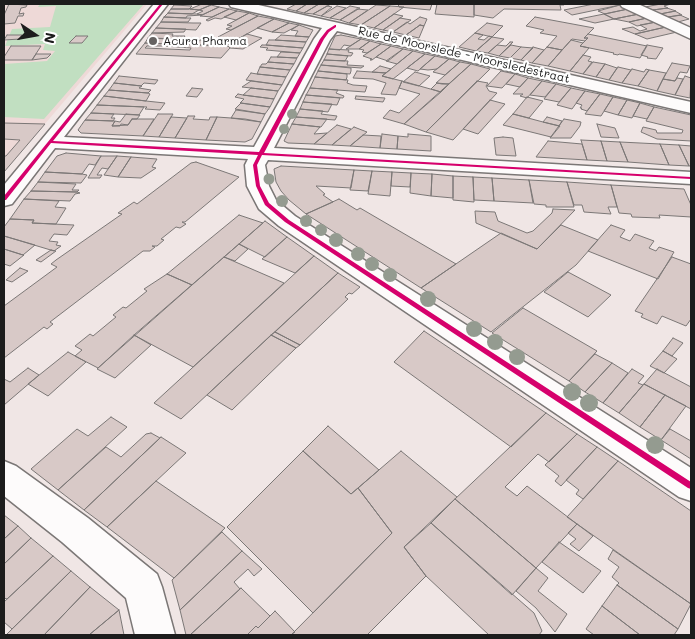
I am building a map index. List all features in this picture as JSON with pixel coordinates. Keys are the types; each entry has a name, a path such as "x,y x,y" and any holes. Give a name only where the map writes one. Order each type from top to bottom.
{"street":[{"path":"4,199 162,4"},
{"name":"Rue de Moorslede - Moorsledestraat","path":"236,4 691,107"},
{"path":"627,4 691,34"},
{"path":"335,26 322,39 255,165 255,176 261,195 267,204 287,221 691,486"},
{"path":"50,142 691,178"},
{"path":"4,476 75,530 143,586 155,635"}],"shaded area":[{"path":"4,4 147,4 4,172"}],"green space":[{"path":"40,4 144,4 44,119 4,117 4,64 47,61 55,51 43,50 45,44 5,46 12,29 50,27 56,6 38,7"}],"building":[{"path":"9,4 27,5 21,8 19,14 24,13 23,16 18,16 15,23 4,24 4,15"},
{"path":"202,4 211,5 199,10 190,9"},
{"path":"296,4 307,4 296,11 287,9"},
{"path":"307,4 319,4 304,13 296,11"},
{"path":"319,4 331,4 313,14 304,13"},
{"path":"398,4 432,4 430,10 399,7"},
{"path":"437,4 474,4 474,17 435,14"},
{"path":"474,4 564,5 560,5 561,10 504,9 493,18 474,15"},
{"path":"594,4 620,5 572,15 564,10"},
{"path":"671,4 664,6 668,8 653,10 645,7"},
{"path":"174,5 192,6 189,9 171,9"},
{"path":"211,5 219,7 202,15 197,14 203,11 199,10"},
{"path":"376,5 390,6 361,25 349,23"},
{"path":"620,5 628,9 605,14 598,11"},
{"path":"327,6 332,7 321,16 313,14"},
{"path":"337,6 346,8 330,18 321,16"},
{"path":"350,6 360,8 340,20 330,18"},
{"path":"390,6 404,7 374,28 361,25"},
{"path":"219,7 229,9 212,17 200,16"},
{"path":"667,8 676,11 660,14 653,10"},
{"path":"171,9 199,10 192,14 168,13"},
{"path":"229,9 237,11 221,19 206,20"},
{"path":"357,9 368,10 349,23 340,20"},
{"path":"628,9 639,14 614,19 604,14"},
{"path":"237,11 249,13 236,20 224,17"},
{"path":"675,11 682,15 668,17 660,14"},
{"path":"168,13 202,15 187,16 186,18 164,17"},
{"path":"249,13 258,16 231,30 226,29 232,26 227,25"},
{"path":"394,14 403,16 383,30 374,28"},
{"path":"604,14 614,19 595,23 579,19"},
{"path":"639,14 647,18 629,22 614,19"},
{"path":"680,15 689,19 678,22 668,17"},
{"path":"258,16 274,19 227,45 218,37"},
{"path":"164,17 191,18 188,22 161,22"},
{"path":"420,17 427,19 424,26 420,25 406,35 393,32 407,22 410,24"},
{"path":"535,17 594,28 584,38 588,38 585,41 572,39 562,50 547,47 557,36 540,33 544,30 526,26"},
{"path":"400,18 411,20 393,32 383,30"},
{"path":"647,18 656,22 637,26 629,22"},
{"path":"274,19 289,23 272,32 257,28"},
{"path":"161,22 201,23 196,30 156,28"},
{"path":"656,22 666,27 635,34 622,29 633,27 640,31 647,29 640,25"},
{"path":"289,23 299,25 284,33 272,32"},
{"path":"487,23 503,26 492,37 475,33"},
{"path":"299,25 313,30 309,37 295,36 298,31 291,30"},
{"path":"420,25 424,26 419,38 406,35"},
{"path":"666,27 677,32 647,39 635,34"},
{"path":"156,28 186,29 184,32 152,33"},
{"path":"152,33 185,36 183,39 148,38"},
{"path":"475,33 483,35 478,39 484,40 489,36 492,37 476,51 459,47"},
{"path":"247,34 262,38 243,49 230,48 227,45"},
{"path":"588,34 647,46 640,58 613,54 580,46 588,38 584,38"},
{"path":"7,35 22,35 20,39 4,40"},
{"path":"281,35 309,37 306,42 275,40"},
{"path":"341,35 361,39 350,46 344,45 340,50 329,49 335,36"},
{"path":"76,36 88,36 82,43 69,43"},
{"path":"492,37 504,39 488,53 476,51"},
{"path":"148,38 169,39 165,44 145,43"},
{"path":"361,39 370,41 359,49 346,49"},
{"path":"200,40 222,41 228,46 196,45"},
{"path":"269,40 306,42 303,48 266,45"},
{"path":"571,40 583,43 580,46 589,48 570,71 548,66"},
{"path":"370,41 381,44 367,53 359,49"},
{"path":"513,42 499,56 488,53 497,45 506,46"},
{"path":"145,43 228,46 230,48 221,58 136,54","holes":["147,46 191,48 190,50 145,48"]},
{"path":"381,44 391,46 372,60 363,56"},
{"path":"262,45 303,48 300,53 266,50 268,48 260,47"},
{"path":"511,45 521,47 510,58 499,56"},
{"path":"647,45 663,48 656,59 641,55"},
{"path":"11,46 41,46 32,60 4,60"},
{"path":"391,46 403,49 388,61 376,57"},
{"path":"521,47 533,48 521,60 510,58"},
{"path":"533,47 544,50 532,63 521,60"},
{"path":"547,47 562,50 548,66 532,63"},
{"path":"329,49 349,50 348,52 353,53 351,56 327,54"},
{"path":"403,49 413,51 397,64 386,61"},
{"path":"413,51 425,54 393,79 382,76"},
{"path":"281,52 300,53 297,58 277,57"},
{"path":"36,54 51,54 47,58 32,60"},
{"path":"327,54 348,56 345,61 324,60"},
{"path":"425,54 435,56 418,71 407,68"},
{"path":"583,55 591,57 588,61 592,62 583,74 570,71"},
{"path":"435,56 449,59 437,69 420,69"},
{"path":"271,57 297,58 294,64 268,62"},
{"path":"449,59 460,62 445,75 433,72"},
{"path":"324,60 348,61 347,65 364,66 361,68 321,65"},
{"path":"268,62 294,64 290,70 260,67"},
{"path":"460,62 471,64 449,84 436,83"},
{"path":"593,62 605,64 596,77 583,74"},
{"path":"672,63 690,66 687,73 680,72 675,81 663,79"},
{"path":"471,64 490,69 426,132 404,124"},
{"path":"605,64 617,68 609,80 596,77"},
{"path":"321,65 351,68 351,71 350,74 318,71"},
{"path":"380,66 391,69 386,73 372,72"},
{"path":"260,67 290,70 286,77 257,74"},
{"path":"618,67 631,70 622,83 609,80"},
{"path":"632,69 644,72 646,69 649,70 638,86 622,83"},
{"path":"649,70 666,73 657,91 638,86"},
{"path":"318,71 347,74 347,77 346,80 315,77"},
{"path":"357,71 386,73 382,76 402,81 396,95 381,94 386,83 373,79 353,78"},
{"path":"501,71 515,74 502,88 487,86"},
{"path":"415,72 430,76 419,86 403,82"},
{"path":"251,73 286,77 282,85 246,80"},
{"path":"515,74 528,78 520,87 506,84"},
{"path":"119,76 158,80 155,84 144,83 141,86 114,83"},
{"path":"685,76 691,78 690,98 675,95"},
{"path":"315,77 348,80 347,83 353,85 367,86 365,92 310,88"},
{"path":"528,78 542,81 527,98 520,96 523,94 513,94"},
{"path":"677,78 683,79 675,95 657,91 663,79 675,81"},
{"path":"251,81 282,85 278,91 242,87"},
{"path":"402,81 441,92 404,124 383,118 390,110 399,113 420,94 399,88"},
{"path":"477,81 488,83 486,86 489,91 497,93 453,140 426,132"},
{"path":"542,81 556,84 545,97 530,95"},
{"path":"114,83 142,86 139,88 151,90 148,93 109,90"},
{"path":"437,83 449,84 441,92 431,89"},
{"path":"556,84 571,88 559,102 544,99"},
{"path":"192,88 203,89 197,97 186,96"},
{"path":"251,88 278,91 274,99 243,95"},
{"path":"310,88 338,90 336,93 344,96 343,98 306,95"},
{"path":"571,88 585,91 572,109 557,105"},
{"path":"109,90 150,94 146,101 104,96"},
{"path":"585,91 600,94 587,111 580,108 582,105 576,103"},
{"path":"238,94 274,99 270,107 240,103 244,99 235,97"},
{"path":"600,94 613,97 601,116 585,114"},
{"path":"306,95 340,98 337,105 303,102"},
{"path":"104,96 165,103 160,110 145,109 147,107 97,105"},
{"path":"356,96 385,98 383,102 355,99"},
{"path":"527,97 543,101 529,118 513,114"},
{"path":"613,97 627,100 618,115 604,111"},
{"path":"490,100 505,104 478,134 463,129"},
{"path":"627,100 640,103 632,118 618,115"},
{"path":"303,102 332,104 328,112 300,109"},
{"path":"241,103 270,107 265,114 235,109"},
{"path":"640,103 654,107 647,119 633,116"},
{"path":"97,105 144,107 139,115 91,113"},
{"path":"654,107 691,115 691,141 657,139 641,132 643,127 656,130 657,133 682,133 683,130 646,121"},
{"path":"300,109 323,111 321,114 337,116 335,120 296,117"},
{"path":"236,110 265,114 261,122 231,118"},
{"path":"91,113 114,114 111,118 115,118 113,121 85,120"},
{"path":"126,114 140,115 137,119 132,119 128,125 112,126 115,121 120,122"},
{"path":"158,114 173,114 159,137 143,136"},
{"path":"513,114 560,126 551,137 503,125"},
{"path":"188,116 195,116 193,119 209,120 210,117 217,117 206,140 175,138"},
{"path":"171,117 187,118 175,138 159,137"},
{"path":"217,117 261,122 252,139 245,142 206,140"},
{"path":"296,117 327,119 321,127 292,124"},
{"path":"547,117 562,121 559,126 543,122"},
{"path":"132,119 154,119 143,136 81,133 78,130 85,120 115,121 112,126 120,126 121,124 128,125"},
{"path":"564,119 581,122 580,126 571,138 550,138"},
{"path":"4,123 45,124 4,172 4,156 20,140 4,139"},
{"path":"292,124 320,127 314,134 327,133 314,144 288,143 284,141"},
{"path":"597,124 615,128 619,138 601,137"},
{"path":"337,125 351,129 332,145 314,144"},
{"path":"354,127 367,132 350,146 332,145"},
{"path":"382,134 398,136 397,149 380,148"},
{"path":"408,134 431,136 431,151 397,149 398,136 408,137"},
{"path":"363,135 381,136 380,148 350,146"},
{"path":"494,138 513,138 516,156 496,155"},
{"path":"581,140 601,141 607,161 587,160"},
{"path":"548,141 582,144 587,160 536,157"},
{"path":"601,141 620,142 628,162 607,161"},
{"path":"620,142 660,144 669,165 628,162"},
{"path":"660,144 679,145 689,166 669,165"},
{"path":"679,145 691,146 691,166 689,166"},
{"path":"66,153 101,156 95,165 89,164 82,174 45,172 57,156"},
{"path":"101,156 117,156 108,169 102,168 97,175 102,175 100,178 88,178"},
{"path":"117,156 131,157 118,177 104,175"},
{"path":"131,157 157,159 152,167 156,168 141,178 118,177"},
{"path":"196,162 239,177 185,222 182,222 186,224 180,228 176,227 161,239 164,240 157,246 152,246 155,247 150,251 143,251 50,322 53,324 47,329 44,327 4,358 4,306 57,267 51,264 56,260 122,214 118,213 134,202 137,204 191,163"},
{"path":"281,166 354,170 351,188 316,186 325,194 323,195 333,202 306,214 289,200 276,182 274,169"},
{"path":"354,170 372,171 368,191 350,190"},
{"path":"372,171 392,172 390,196 368,194"},
{"path":"45,172 87,175 81,183 38,182"},
{"path":"392,172 411,173 410,187 391,186"},
{"path":"411,173 432,174 431,196 410,193"},
{"path":"432,174 453,176 453,198 431,196"},
{"path":"453,176 473,177 474,202 453,200"},
{"path":"473,177 492,178 494,201 474,200"},
{"path":"492,178 529,180 533,203 494,201"},
{"path":"529,180 567,182 574,207 546,207 546,205 534,204"},
{"path":"38,182 76,184 72,190 79,190 77,192 31,191"},
{"path":"567,182 611,185 617,207 608,207 611,214 584,212 582,205 574,205"},
{"path":"611,185 684,189 691,205 691,217 659,215 660,218 632,217 631,214 619,213"},
{"path":"31,191 80,193 75,194 70,201 24,199"},
{"path":"24,199 59,201 55,207 66,208 56,224 32,223 34,220 10,219"},
{"path":"339,199 357,210 360,208 456,264 421,288 306,214"},
{"path":"553,209 575,210 537,249 476,223 475,211 495,212 498,221 527,233 533,231 552,213"},
{"path":"239,215 263,223 192,285 167,274"},
{"path":"10,219 34,220 32,223 74,225 67,235 54,234 49,241 58,242 56,245 61,246 54,251 4,236 4,227"},
{"path":"265,221 287,237 265,257 239,244"},
{"path":"561,225 598,240 576,265 491,332 421,288 501,233 537,249"},
{"path":"611,225 625,230 620,237 630,241 635,234 654,241 649,248 656,251 659,247 674,252 658,279 588,251"},
{"path":"4,236 35,245 23,255 4,249"},
{"path":"287,237 314,256 295,273 262,259"},
{"path":"239,244 248,249 235,261 224,257"},
{"path":"4,249 24,255 10,266 4,264"},
{"path":"51,250 56,251 41,262 36,260"},
{"path":"314,256 338,273 181,419 154,403"},
{"path":"224,257 284,283 193,367 134,335"},
{"path":"672,257 691,264 691,319 686,326 662,316 657,324 641,317 643,314 635,311"},
{"path":"20,268 28,271 12,282 6,280"},
{"path":"568,272 611,295 588,317 544,292"},
{"path":"338,273 360,287 352,294 349,293 345,297 348,299 300,345 275,332"},
{"path":"167,274 192,285 98,368 75,356 82,350 75,346 90,334 93,336 116,317 113,315 123,307 126,308 147,291 144,289"},
{"path":"523,308 597,351 569,381 492,333"},
{"path":"424,331 546,413 511,447 394,362"},
{"path":"275,332 300,345 296,348 271,335"},
{"path":"134,335 151,345 115,378 97,369"},
{"path":"271,335 296,348 232,410 207,395"},
{"path":"673,338 683,343 672,356 663,351"},
{"path":"663,351 677,359 664,373 650,366"},
{"path":"68,352 86,362 48,396 28,384"},
{"path":"595,354 612,363 585,392 569,381"},
{"path":"612,363 628,373 603,403 585,392"},
{"path":"28,368 39,375 4,405 4,379 10,382"},
{"path":"632,369 644,376 638,383 643,385 619,413 603,403"},
{"path":"657,369 691,387 691,409 644,384"},
{"path":"644,384 665,395 640,427 619,413"},
{"path":"665,395 686,406 661,440 640,427"},
{"path":"546,413 577,434 549,462 538,454 505,487 517,496 527,486 577,524 536,568 455,499"},
{"path":"111,417 127,427 58,490 31,469 77,429 88,436"},
{"path":"328,426 379,470 351,494 303,451"},
{"path":"670,429 691,441 691,459 661,440"},
{"path":"151,433 160,438 84,510 58,490 106,447 121,457 146,434"},
{"path":"577,434 597,447 561,486 555,481 559,476 545,465"},
{"path":"161,437 186,453 107,527 84,510"},
{"path":"597,447 618,461 583,499 576,494 579,490 566,480"},
{"path":"303,451 351,494 358,488 392,533 313,613 227,527"},
{"path":"401,451 457,497 404,547 426,576 367,635 291,635 392,533 358,488"},
{"path":"618,461 691,511 691,604 567,517"},
{"path":"156,481 225,528 174,578 107,527"},
{"path":"455,499 536,568 512,595 431,523"},
{"path":"4,515 18,526 4,539"},
{"path":"431,523 534,613 542,631 539,635 489,635 426,576 404,547"},
{"path":"577,524 593,536 579,551 570,544 576,539 568,533"},
{"path":"18,526 31,538 4,564 4,539"},
{"path":"222,532 242,551 180,610 172,580"},
{"path":"31,538 53,556 7,599 4,598 4,564"},
{"path":"559,542 601,571 583,593 542,562"},
{"path":"613,550 691,604 678,629 617,585 619,583 612,577 619,567 608,559"},
{"path":"242,551 262,569 254,576 248,569 234,582 240,589 190,635 186,635 180,610"},
{"path":"53,556 71,571 12,629 4,622 4,602"},
{"path":"536,568 548,578 538,591 567,614 555,632 536,608 516,591"},
{"path":"71,571 90,587 44,635 6,635"},
{"path":"617,585 678,629 674,635 640,635 602,606"},
{"path":"90,587 119,610 89,635 44,635"},
{"path":"241,588 270,616 258,628 256,626 247,635 190,635"},
{"path":"602,606 640,635 594,635 586,629"},
{"path":"119,610 124,635 89,635"},
{"path":"275,611 295,632 291,635 247,635 256,626 258,628"}],"cycle path":[{"path":"4,199 161,4"},
{"path":"335,26 322,39 255,165 258,186 267,204 287,221 691,486"},
{"path":"50,142 691,178"}],"place":[{"name":"Acura Pharma","path":"153,41"}]}
